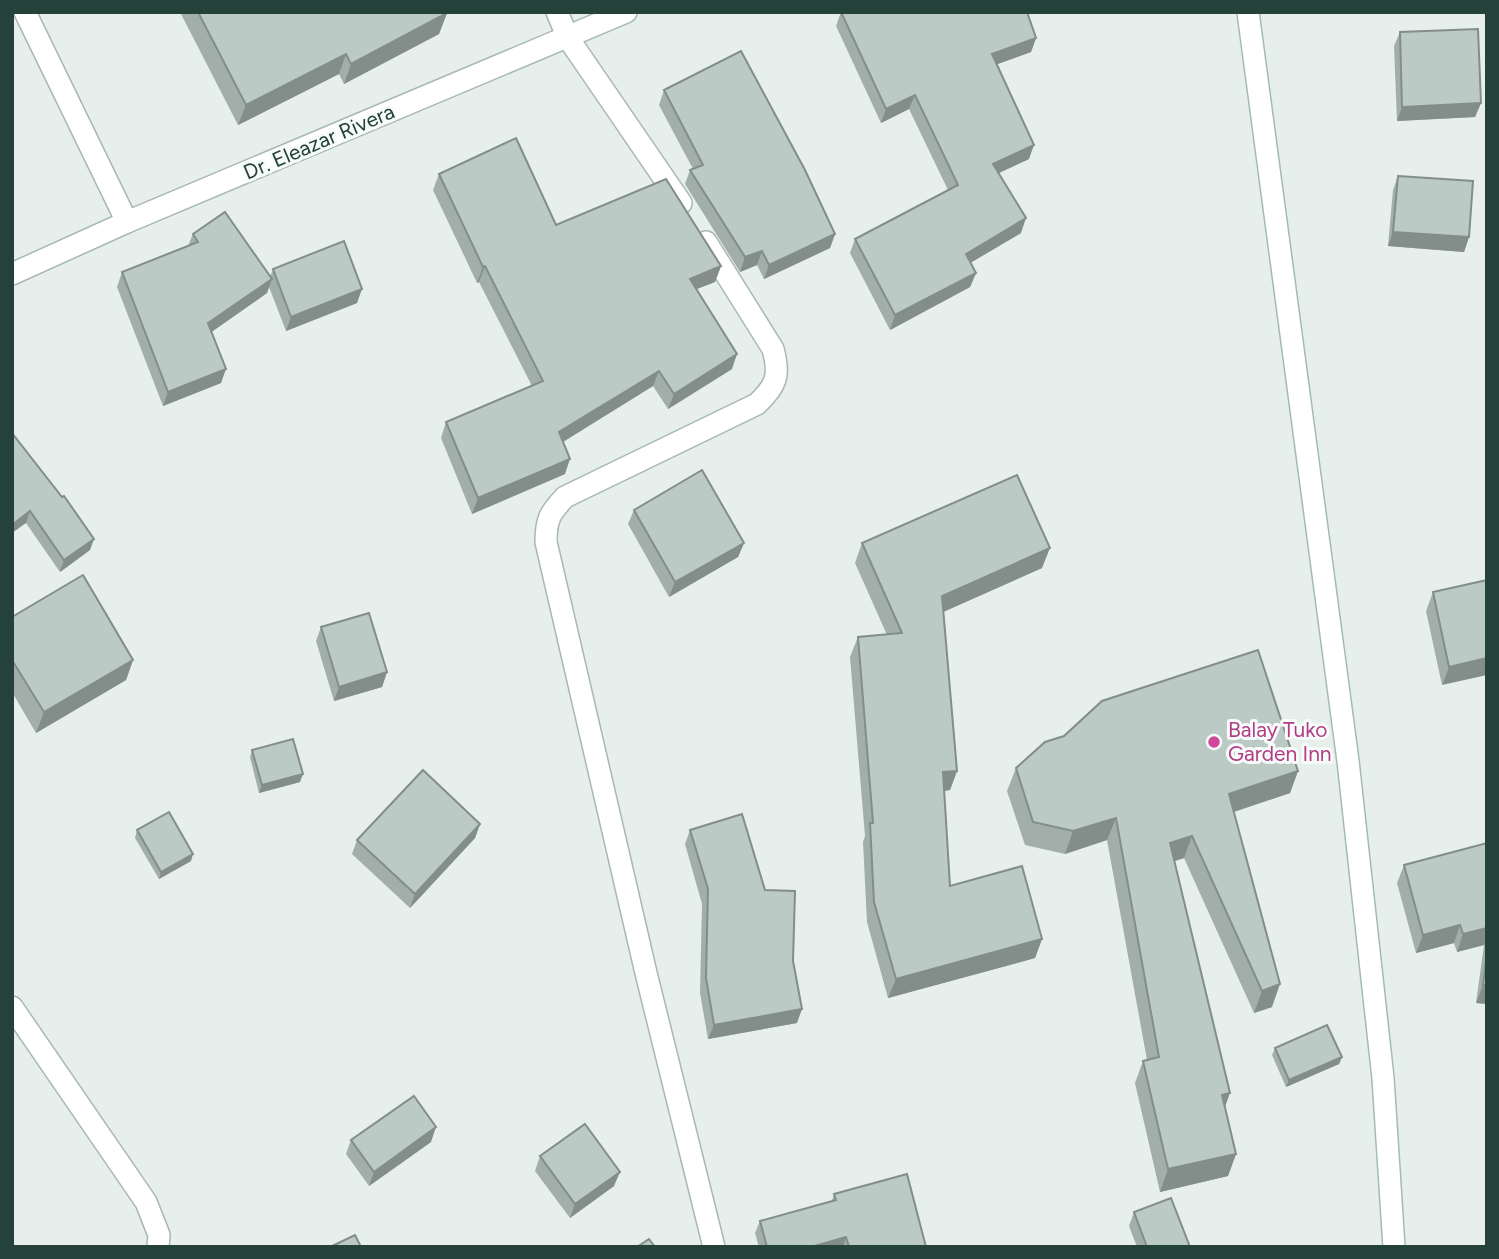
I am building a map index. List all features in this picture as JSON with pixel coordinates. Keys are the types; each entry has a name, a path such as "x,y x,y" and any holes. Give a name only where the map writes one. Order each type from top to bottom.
{"street":[{"path":"25,12 127,222"},
{"path":"557,12 568,38 674,191 773,348 777,365 775,381 757,404 565,497 551,511 546,526 546,542 640,946 714,1247"},
{"name":"Dr. Eleazar Rivera","path":"12,274 127,222 626,12"},
{"path":"1248,12 1348,761 1383,1078 1394,1247"},
{"path":"12,1007 146,1202 159,1235 158,1247"}],"building":[{"path":"198,12 447,13 351,64 346,54 246,105"},
{"path":"841,12 1027,12 1036,38 992,54 1034,145 993,164 1026,218 966,254 976,273 895,315 855,239 958,185 915,95 886,109"},
{"path":"1478,29 1481,103 1402,107 1400,32"},
{"path":"741,51 805,170 835,234 769,265 762,251 745,257 690,170 703,165 664,90"},
{"path":"516,138 556,225 666,179 721,266 690,279 737,354 674,394 659,371 559,432 570,459 478,498 446,422 543,381 485,266 483,267 439,174"},
{"path":"1398,176 1473,181 1469,237 1393,232"},
{"path":"225,212 272,279 208,323 226,369 168,392 122,272 198,242 193,234"},
{"path":"344,241 362,289 291,317 273,269"},
{"path":"12,433 62,497 64,496 94,539 64,560 30,511 12,525"},
{"path":"702,470 744,543 675,582 634,510"},
{"path":"1017,475 1050,548 942,596 957,771 943,772 950,886 1022,866 1042,939 896,979 874,902 870,823 873,823 858,637 902,633 862,543"},
{"path":"83,575 133,660 44,712 12,660 12,617"},
{"path":"1487,580 1487,658 1449,667 1433,592"},
{"path":"369,613 387,672 339,687 321,627"},
{"path":"1258,650 1298,771 1229,794 1280,984 1262,991 1192,836 1170,843 1230,1093 1222,1095 1236,1154 1168,1169 1143,1061 1159,1057 1116,818 1073,831 1033,822 1016,768 1045,742 1064,736 1102,701"},
{"path":"293,739 303,774 262,785 252,750"},
{"path":"423,770 480,824 415,894 357,840"},
{"path":"169,812 193,854 161,872 137,830"},
{"path":"742,814 765,890 795,891 793,961 802,1009 714,1025 706,978 708,889 690,830"},
{"path":"1487,843 1487,928 1463,934 1460,925 1423,935 1404,865"},
{"path":"1487,954 1487,985 1483,985"},
{"path":"1327,1025 1342,1057 1289,1080 1275,1048"},
{"path":"414,1096 436,1127 374,1172 351,1140"},
{"path":"585,1124 620,1172 575,1204 540,1156"},
{"path":"907,1174 926,1247 849,1247 846,1237 811,1247 767,1247 760,1221 836,1200 834,1194"},
{"path":"1171,1198 1190,1247 1147,1247 1134,1212"},
{"path":"355,1235 361,1247 330,1247"},
{"path":"649,1239 655,1247 637,1247"}],"place":[{"name":"Balay Tuko Garden Inn","path":"1214,742"}]}
